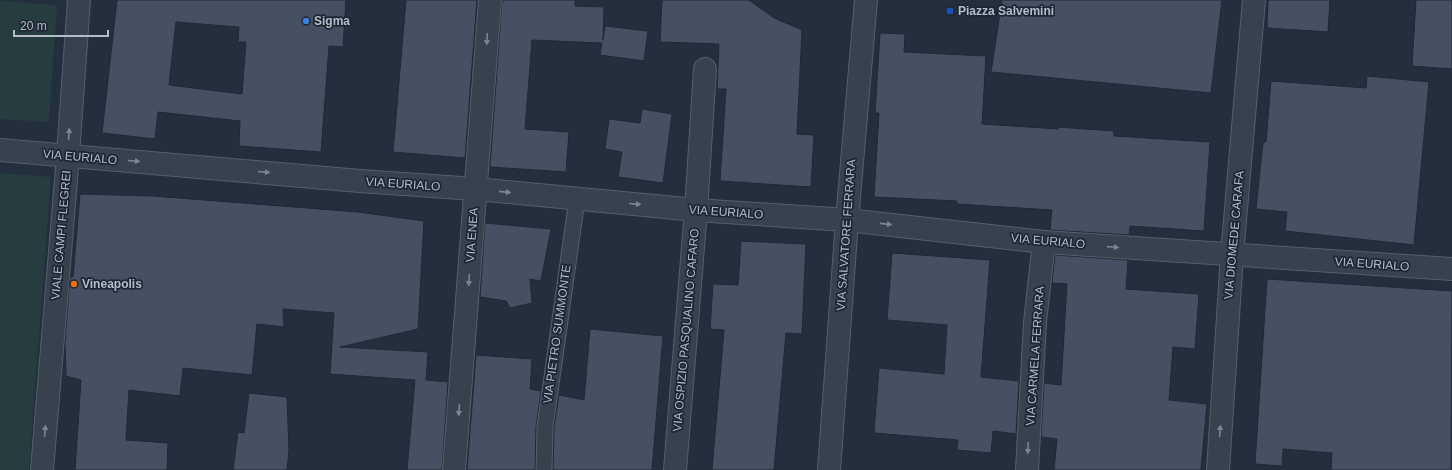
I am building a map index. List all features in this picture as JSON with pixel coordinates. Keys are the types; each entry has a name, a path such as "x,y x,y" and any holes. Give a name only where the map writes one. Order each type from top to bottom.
{"street":[{"name":"VIALE CAMPI FLEGREI","path":"42,470 79,0"},
{"name":"VIA ENEA","path":"454,470 490,0"},
{"name":"VIA SALVATORE FERRARA","path":"829,470 847,220 866,0"},
{"name":"VIA DIOMEDE CARAFA","path":"1218,470 1232,254 1254,0"},
{"name":"VIA OSPIZIO PASQUALINO CAFARO","path":"675,470 696,210 705,69"},
{"name":"VIA EURIALO","path":"0,150 360,181 476,189 696,210 847,220 1044,242 1452,269"},
{"name":"VIA CARMELA FERRARA","path":"1027,470 1036,322 1044,242"}],"lane":[{"name":"VIA PIETRO SUMMONTE","path":"544,470 545,427 577,199"}],"green space":[{"path":"0,1 57,5 49,122 0,119"},
{"path":"0,173 51,177 29,470 0,470"}],"building":[{"path":"117,0 346,0 343,47 329,46 321,152 239,146 240,121 158,112 155,139 102,133","holes":["176,22 239,27 238,42 246,42 242,94 169,85"]},
{"path":"406,0 477,0 465,158 393,152"},
{"path":"502,0 575,0 575,6 604,7 603,40 605,26 648,31 644,61 600,55 602,43 532,40 525,129 569,132 566,172 490,167"},
{"path":"662,0 749,0 774,18 802,30 797,134 814,135 811,187 720,181 726,89 717,89 719,44 660,42"},
{"path":"1002,0 1222,0 1211,93 991,72"},
{"path":"1268,0 1330,0 1328,32 1267,28"},
{"path":"1416,0 1452,0 1452,69 1412,66"},
{"path":"880,33 905,34 904,52 986,56 982,124 1114,131 1114,136 1210,142 1204,231 1130,226 1129,235 1050,230 1052,210 957,204 957,201 874,197 879,113 875,113"},
{"path":"1367,76 1429,82 1414,245 1285,231 1287,212 1256,209 1263,142 1266,142 1271,81 1366,88"},
{"path":"642,109 672,114 663,183 618,177 622,152 605,149 609,119 640,123"},
{"path":"80,194 153,196 358,212 424,221 418,329 340,347 428,352 426,380 448,382 442,470 407,470 415,380 330,374 334,313 283,309 284,327 257,324 252,375 183,368 180,396 129,390 126,440 168,443 167,470 75,470 81,380 66,376 65,342 70,277 73,277"},
{"path":"485,223 551,229 541,281 530,279 532,303 510,308 506,301 480,297"},
{"path":"741,241 806,244 802,334 786,333 774,470 712,470 724,330 710,329 713,284 738,285"},
{"path":"892,253 990,260 981,377 1019,381 1016,434 993,431 991,453 957,450 958,440 874,433 879,368 944,374 947,325 887,320"},
{"path":"1055,255 1128,260 1126,289 1199,294 1195,349 1173,347 1169,400 1207,404 1201,470 1054,470 1057,439 1041,437 1044,383 1061,385 1067,284 1052,283"},
{"path":"1267,279 1452,291 1451,470 1331,470 1332,453 1283,449 1282,466 1255,464"},
{"path":"590,329 663,336 652,470 553,470 554,428 559,395 584,400"},
{"path":"476,355 532,359 530,389 541,391 536,427 535,470 467,470"},
{"path":"249,393 287,397 289,451 287,470 233,470 238,432 244,433"}],"place":[{"name":"Piazza Salvemini","path":"950,11"},
{"name":"Sigma","path":"306,21"},
{"name":"Vineapolis","path":"74,284"}]}
